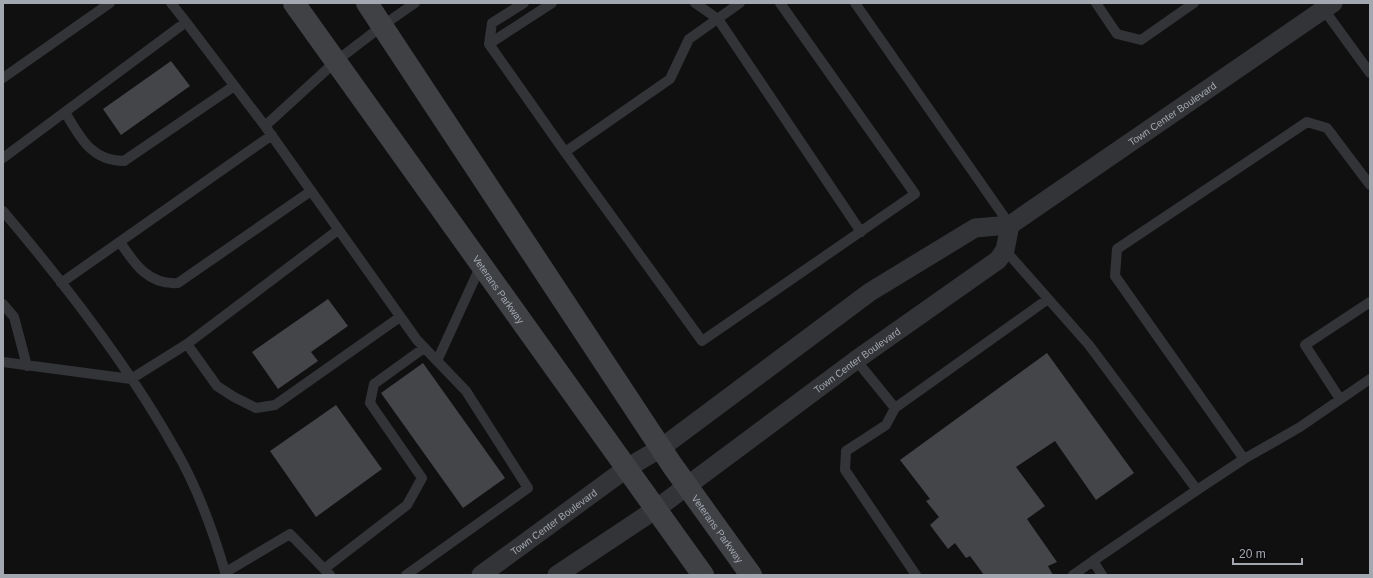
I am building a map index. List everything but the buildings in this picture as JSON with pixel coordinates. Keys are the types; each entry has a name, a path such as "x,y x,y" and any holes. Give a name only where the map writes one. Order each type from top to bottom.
{"main road":[{"name":"Veterans Parkway","path":"294,3 703,575"},
{"name":"Veterans Parkway","path":"367,3 661,448 751,575"}],"street":[{"name":"Town Center Boulevard","path":"481,575 627,468 661,448 870,292 975,228 1010,225 1326,5"},
{"path":"1005,250 1010,225"},
{"name":"Town Center Boulevard","path":"656,509 856,360 998,260 1005,250"},
{"path":"557,575 656,509"}],"lane":[{"path":"3,78 110,3"},
{"path":"171,3 272,135 400,317 424,348 466,390 528,488 406,575"},
{"path":"265,126 336,62 382,26 415,3"},
{"path":"524,3 492,23 489,44 702,341 915,194 780,3"},
{"path":"489,44 552,3"},
{"path":"695,3 718,19 861,232"},
{"path":"565,152 670,79 689,39 740,3"},
{"path":"855,3 1010,225"},
{"path":"1096,3 1117,34 1141,40 1194,3"},
{"path":"1326,5 1370,73"},
{"path":"3,158 186,22"},
{"path":"65,112 82,141 90,149 110,160 124,161 234,86"},
{"path":"1244,459 1115,276 1118,249 1307,122 1327,128 1370,185"},
{"path":"61,283 272,135"},
{"path":"120,242 129,256 149,277 167,284 178,283 311,191"},
{"path":"3,211 93,324 131,379 176,449 207,518 226,574 290,534 327,572 407,504 422,478 370,403 374,384 424,348"},
{"path":"3,362 131,379 187,344 338,230"},
{"path":"1005,250 1089,345 1197,490"},
{"path":"437,361 482,264"},
{"path":"916,575 845,470 846,451 886,425 895,408 1048,299"},
{"path":"1340,399 1305,345 1370,302"},
{"path":"3,304 14,317 27,366"},
{"path":"187,344 217,386 234,397 256,408 275,405 400,317"},
{"path":"856,360 895,408"},
{"path":"1073,575 1197,490 1244,459 1300,427 1370,379"},
{"path":"1092,561 1102,575"}]}
